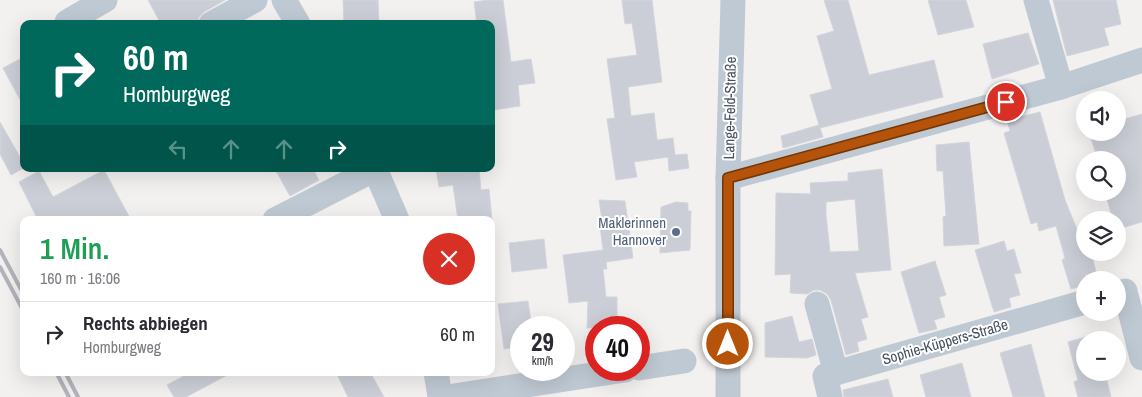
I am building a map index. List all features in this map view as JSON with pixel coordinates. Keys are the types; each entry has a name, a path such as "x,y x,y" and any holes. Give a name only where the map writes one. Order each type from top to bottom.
{"street":[{"path":"70,20 105,0"},
{"path":"218,20 255,0"},
{"path":"284,0 296,20"},
{"name":"Lange-Feld-Straße","path":"728,397 728,178 733,0"},
{"path":"1036,0 1060,86"},
{"path":"728,178 1060,86 1142,60"},
{"path":"283,216 369,172"},
{"path":"376,172 395,216"},
{"path":"1128,290 1142,358"},
{"path":"816,304 836,373 825,376 830,397"},
{"name":"Sophie-Küppers-Straße","path":"836,373 1076,305"},
{"path":"650,366 684,361"},
{"path":"437,376 440,397"},
{"path":"447,397 585,376"}],"building":[{"path":"148,0 225,0 204,12 198,20 159,20"},
{"path":"343,0 378,0 379,20 344,20"},
{"path":"503,0 511,62 531,59 535,83 518,85 520,106 495,110 495,20 476,20 474,2"},
{"path":"622,0 652,0 662,82 628,87 631,116 654,113 657,140 673,138 675,155 687,154 689,168 669,171 668,157 634,162 637,177 616,180 607,119 615,118 607,59 637,55 632,23 625,24"},
{"path":"824,0 848,0 869,75 934,60 943,97 820,128 823,137 783,148 781,136 819,125 810,95 832,89 817,36 834,31"},
{"path":"928,0 966,0 974,27 938,35"},
{"path":"1053,0 1116,0 1121,24 1104,28 1109,45 1067,56"},
{"path":"1028,33 1039,64 992,79 983,44"},
{"path":"20,59 20,100 3,68"},
{"path":"1040,112 1065,200 1076,227 1076,261 1093,261 1096,271 1076,271 1076,288 1071,289 1062,260 1065,258 1056,226 1039,231 1037,222 1031,224 1004,133 1010,131 1007,120"},
{"path":"1142,114 1142,222 1126,227 1126,211 1110,211 1108,201 1126,201 1126,151 1095,151 1092,141 1126,141 1126,119"},
{"path":"0,122 20,157 20,170 11,175 0,154"},
{"path":"969,142 979,244 944,246 943,217 946,216 943,171 937,171 936,145"},
{"path":"882,169 891,270 855,273 868,317 861,319 867,339 857,342 859,351 846,355 831,300 827,294 820,290 814,290 807,294 790,293 791,274 775,275 776,193 811,194 810,183 848,181 848,173","holes":["855,199 859,251 830,252 826,202"]},
{"path":"40,172 53,197 100,172 105,172 129,216 36,216 19,182"},
{"path":"277,172 315,172 319,180 290,196"},
{"path":"436,172 479,172 481,190 489,189 492,216 457,216 453,185 439,187"},
{"path":"599,200 625,201 633,258 606,262 607,269 603,269 606,297 617,297 617,316 587,316 588,301 569,303 563,255 603,250 600,226 603,226"},
{"path":"676,202 688,203 688,211 691,211 690,250 660,253 661,207"},
{"path":"544,239 547,268 512,272 509,243"},
{"path":"1004,241 1007,251 1014,249 1021,273 1014,274 1020,295 1009,298 1011,307 994,312 975,250"},
{"path":"935,261 946,295 939,297 945,317 934,320 937,329 919,333 901,272"},
{"path":"528,301 530,316 510,316 510,348 504,349 498,304"},
{"path":"792,316 799,342 812,339 816,355 807,358 765,357 765,323"},
{"path":"1076,340 1076,372 1068,342"},
{"path":"1031,344 1045,397 1013,397 1000,353"},
{"path":"962,363 971,397 926,397 920,375"},
{"path":"184,376 225,376 186,397 174,397 167,385"},
{"path":"338,376 372,376 384,397 348,397"},
{"path":"888,379 893,397 844,397 843,390"},
{"path":"1107,381 1111,397 1078,397 1074,382"}],"railway":[{"path":"0,250 20,288"},
{"path":"0,267 20,304"},
{"path":"58,376 69,397"},
{"path":"67,376 78,397"}],"place":[{"name":"Maklerinnen Hannover","path":"676,232"}],"route":[{"path":"728,344 728,178 1006,102"}]}
